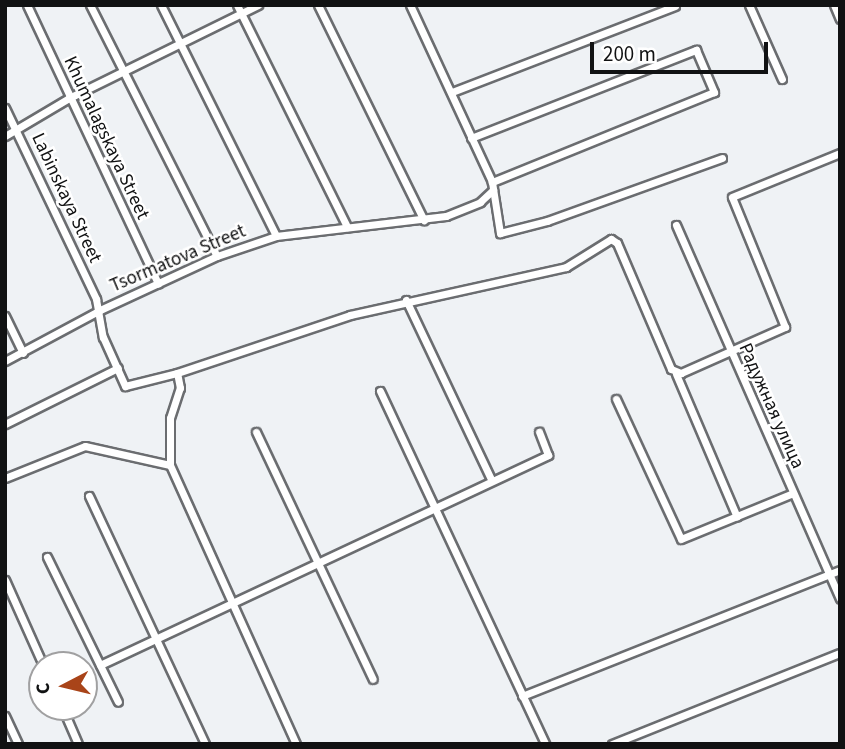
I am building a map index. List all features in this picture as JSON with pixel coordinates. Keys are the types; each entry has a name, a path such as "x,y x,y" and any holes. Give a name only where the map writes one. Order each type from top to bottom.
{"street":[{"name":"Khumalagskaya Street","path":"27,5 158,284"},
{"path":"90,5 217,257"},
{"path":"161,5 275,236"},
{"path":"5,136 69,98 124,72 239,9 258,5"},
{"path":"317,5 424,220"},
{"path":"410,5 493,186 497,226 506,234 722,158"},
{"path":"749,5 782,79"},
{"path":"834,5 840,19"},
{"path":"452,92 675,6"},
{"path":"239,9 347,227"},
{"name":"Tsormatova Street","path":"5,361 100,310 217,257 275,236 424,220 461,211 493,186 714,92 696,50 471,138"},
{"name":"Labinskaya Street","path":"5,108 100,310 101,329 122,381 130,387 177,373"},
{"path":"676,374 785,327 732,197 840,153"},
{"name":"Радужная улица","path":"676,225 840,599"},
{"path":"296,744 170,465 170,418 180,388 177,373 282,335 406,300 566,267 611,239 617,243 737,517"},
{"path":"406,300 492,481"},
{"path":"5,316 23,353"},
{"path":"5,424 118,368"},
{"path":"380,391 432,508 545,744"},
{"path":"616,399 681,539 793,493"},
{"path":"256,432 373,680"},
{"path":"100,665 548,455 539,432"},
{"path":"5,478 85,446 170,465"},
{"path":"89,496 205,744"},
{"path":"47,557 118,702"},
{"path":"522,696 840,570"},
{"path":"5,580 37,651"},
{"path":"612,744 840,653"},
{"path":"5,716 18,744"},
{"path":"68,721 78,744"}]}
